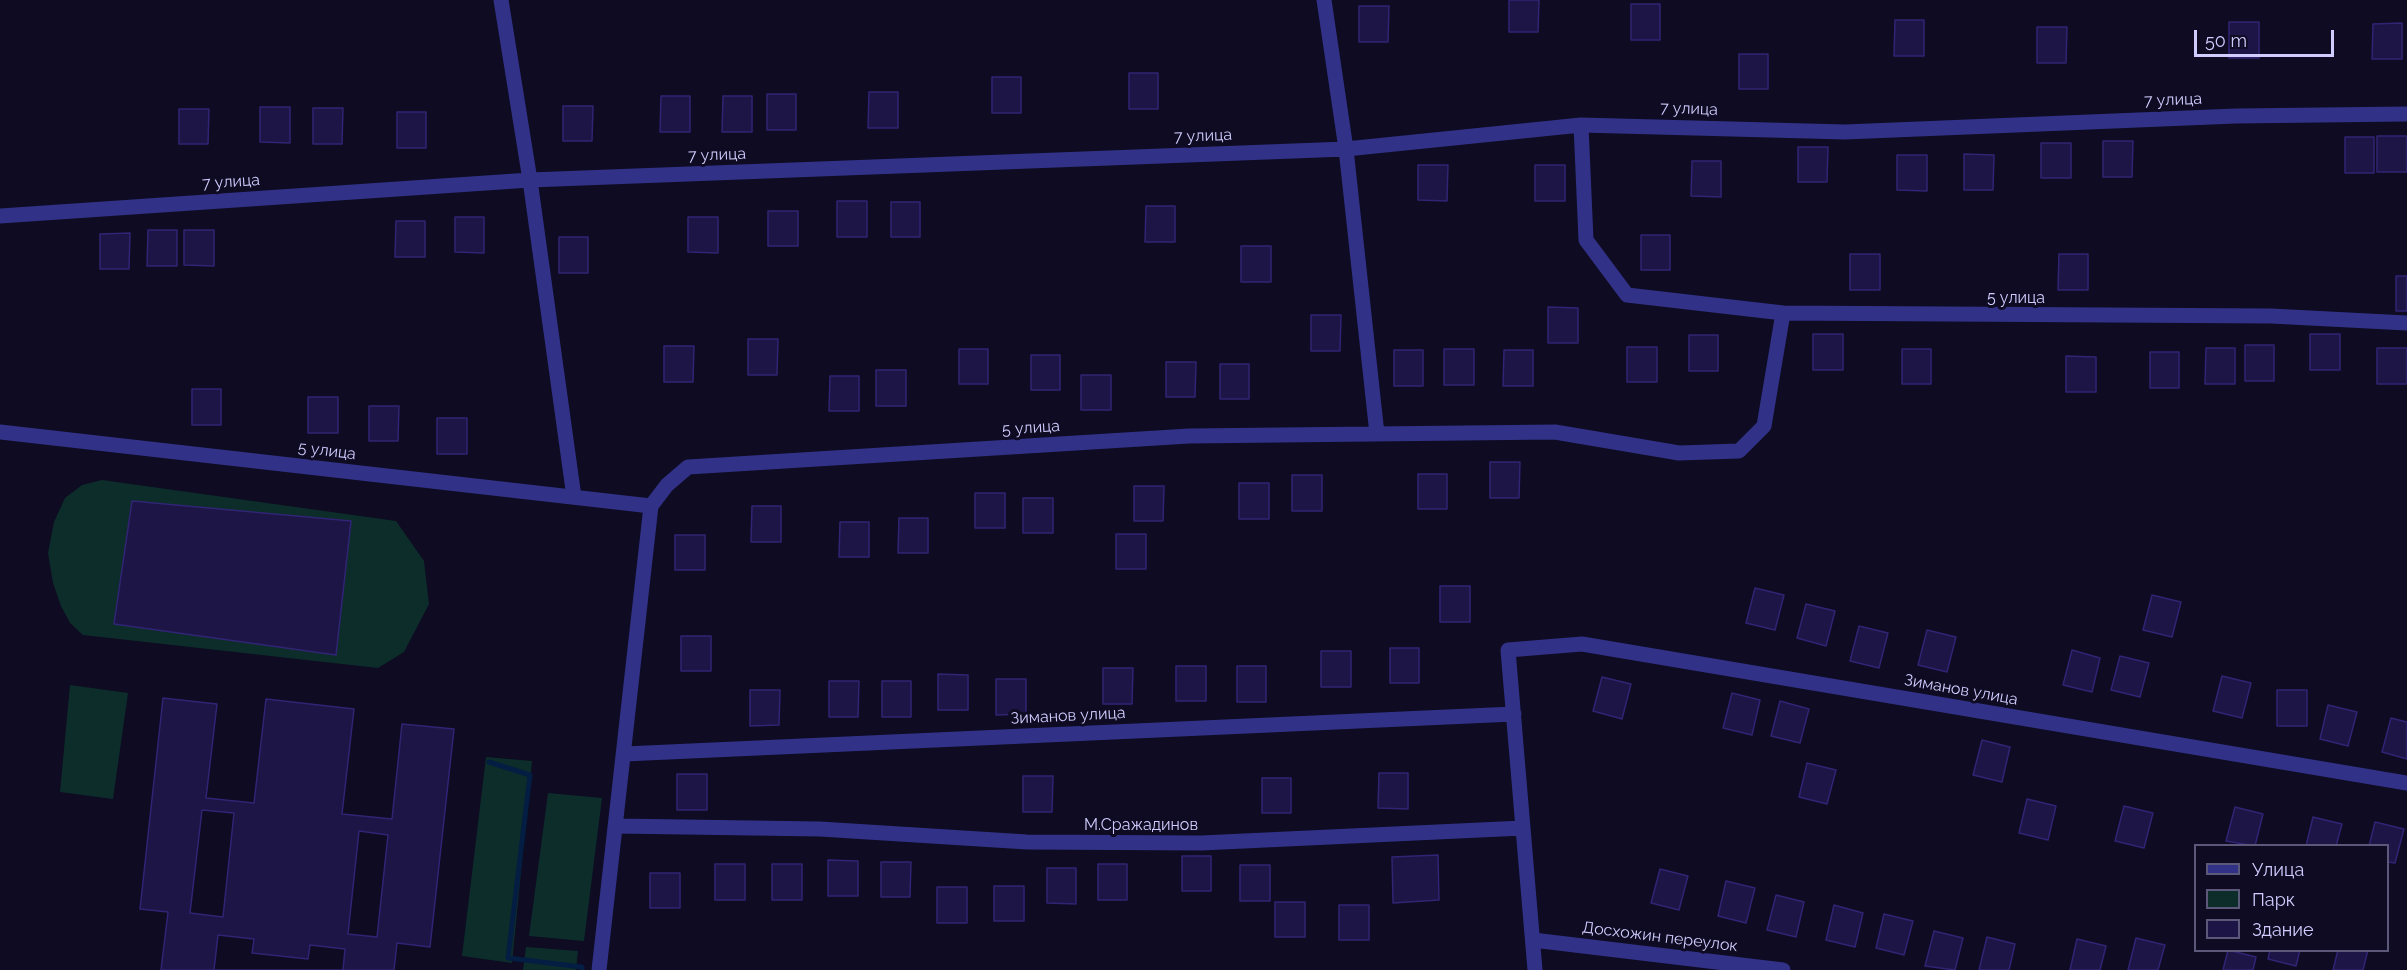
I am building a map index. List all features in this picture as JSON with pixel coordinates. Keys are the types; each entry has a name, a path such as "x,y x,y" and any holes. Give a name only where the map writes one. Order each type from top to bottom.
{"street":[{"path":"501,0 530,180 574,497"},
{"path":"1324,0 1346,149 1377,434"},
{"name":"7 улица","path":"0,216 530,180 1346,149 1581,125 1845,132 2236,116 2407,114"},
{"name":"5 улица","path":"1581,125 1586,240 1627,295 1783,313 2271,316 2407,323"},
{"name":"5 улица","path":"0,432 651,506 667,485 688,467 1190,436 1555,432 1679,453 1739,451 1764,426 1783,313"},
{"path":"599,970 651,506"},
{"name":"Зиманов улица","path":"624,754 1514,714 1508,650 1582,644 2407,783"},
{"path":"1514,714 1535,970"},
{"name":"М.Сражадинов","path":"616,826 820,829 1027,842 1189,843 1523,828"},
{"name":"Досхожин переулок","path":"1533,940 1783,970"}],"green space":[{"path":"102,480 396,521 424,561 429,604 404,652 378,668 83,635 70,623 61,606 53,583 48,553 54,522 65,498 82,485"},
{"path":"70,685 128,693 113,799 60,792"},
{"path":"486,757 532,761 512,963 462,956"},
{"path":"548,793 602,798 584,941 529,936"},
{"path":"526,947 578,951 576,970 523,970"}],"building":[{"path":"1509,0 1539,0 1538,32 1509,32"},
{"path":"1631,4 1660,4 1660,40 1631,40"},
{"path":"1359,6 1389,6 1388,42 1359,42"},
{"path":"1895,20 1924,20 1924,56 1894,56"},
{"path":"2229,22 2259,22 2259,58 2229,58"},
{"path":"2402,23 2402,59 2372,59 2373,24"},
{"path":"2037,27 2067,27 2066,63 2037,63"},
{"path":"1739,54 1768,54 1768,89 1739,89"},
{"path":"1129,73 1158,73 1158,109 1129,109"},
{"path":"992,77 1021,77 1021,113 992,113"},
{"path":"869,92 898,92 898,128 868,128"},
{"path":"767,94 796,94 796,130 767,130"},
{"path":"661,96 690,96 690,132 660,132"},
{"path":"723,96 752,96 752,132 722,132"},
{"path":"563,106 593,106 592,141 563,141"},
{"path":"260,107 290,107 290,143 260,142"},
{"path":"313,108 343,108 342,144 313,144"},
{"path":"179,109 209,109 208,144 179,144"},
{"path":"397,112 426,112 426,148 397,148"},
{"path":"2377,136 2407,136 2407,172 2377,172"},
{"path":"2345,137 2374,137 2374,173 2345,173"},
{"path":"2103,141 2133,141 2132,177 2103,177"},
{"path":"2041,143 2071,143 2071,178 2041,178"},
{"path":"1798,147 1828,147 1827,182 1798,182"},
{"path":"1964,154 1994,155 1993,190 1964,190"},
{"path":"1897,155 1927,155 1927,191 1897,190"},
{"path":"1692,161 1721,161 1721,197 1691,196"},
{"path":"1418,165 1448,165 1447,201 1418,200"},
{"path":"1535,165 1565,165 1565,201 1535,201"},
{"path":"837,201 867,201 867,237 837,237"},
{"path":"891,202 920,202 920,237 891,237"},
{"path":"1146,206 1175,206 1175,242 1145,242"},
{"path":"768,211 798,211 798,246 768,246"},
{"path":"455,217 484,217 484,253 455,252"},
{"path":"688,217 718,217 718,253 688,252"},
{"path":"396,221 425,221 425,257 395,257"},
{"path":"148,230 177,230 177,266 147,266"},
{"path":"184,230 214,230 214,266 184,265"},
{"path":"130,233 129,269 100,269 100,234"},
{"path":"1641,235 1670,235 1670,270 1641,270"},
{"path":"559,237 588,237 588,273 559,273"},
{"path":"1241,246 1271,246 1271,282 1241,282"},
{"path":"1850,254 1880,254 1880,290 1850,290"},
{"path":"2059,254 2088,254 2088,290 2058,290"},
{"path":"2396,276 2407,276 2407,311 2396,311"},
{"path":"1548,307 1578,308 1578,343 1548,343"},
{"path":"1311,315 1341,315 1340,351 1311,351"},
{"path":"1813,334 1843,334 1843,370 1813,370"},
{"path":"2310,334 2340,334 2340,370 2310,370"},
{"path":"1689,335 1718,335 1718,371 1689,371"},
{"path":"748,339 778,339 777,375 748,375"},
{"path":"2245,345 2274,345 2274,381 2245,381"},
{"path":"664,346 694,346 693,382 664,382"},
{"path":"1627,347 1657,347 1657,382 1627,382"},
{"path":"2206,348 2235,348 2235,384 2205,384"},
{"path":"2377,348 2407,348 2407,384 2377,384"},
{"path":"959,349 988,349 988,384 959,384"},
{"path":"1444,349 1474,349 1474,385 1444,385"},
{"path":"1902,349 1931,349 1931,384 1902,384"},
{"path":"1394,350 1423,350 1423,386 1394,386"},
{"path":"1504,350 1533,350 1533,386 1503,386"},
{"path":"2150,352 2179,352 2179,388 2150,388"},
{"path":"1031,355 1060,355 1060,390 1031,390"},
{"path":"2066,356 2096,357 2096,392 2066,392"},
{"path":"1166,362 1196,362 1195,397 1166,397"},
{"path":"1220,364 1249,364 1249,399 1220,399"},
{"path":"876,370 906,370 906,406 876,406"},
{"path":"1081,375 1111,375 1111,410 1081,410"},
{"path":"830,376 859,376 859,411 829,411"},
{"path":"192,389 221,389 221,425 192,425"},
{"path":"308,397 338,397 338,433 308,433"},
{"path":"369,406 399,406 398,441 369,441"},
{"path":"437,418 467,418 467,454 437,454"},
{"path":"1490,462 1520,462 1519,498 1490,498"},
{"path":"1418,474 1447,474 1447,509 1418,509"},
{"path":"1292,475 1322,475 1322,511 1292,511"},
{"path":"1239,483 1269,483 1269,519 1239,519"},
{"path":"1134,486 1164,486 1163,521 1134,521"},
{"path":"975,493 1005,493 1005,528 975,528"},
{"path":"1023,498 1053,498 1053,533 1023,533"},
{"path":"132,501 351,521 336,655 114,624"},
{"path":"752,506 781,506 781,542 751,542"},
{"path":"899,518 928,518 928,553 898,553"},
{"path":"840,522 869,522 869,557 839,557"},
{"path":"1116,534 1146,534 1146,569 1116,569"},
{"path":"675,535 705,535 705,570 675,570"},
{"path":"1440,586 1470,586 1470,622 1440,622"},
{"path":"1755,588 1784,595 1775,630 1746,623"},
{"path":"2152,595 2181,602 2172,637 2143,630"},
{"path":"1806,604 1835,611 1826,646 1797,638"},
{"path":"1859,626 1888,633 1879,668 1850,661"},
{"path":"1927,630 1956,637 1947,672 1918,665"},
{"path":"681,636 711,636 711,671 681,671"},
{"path":"1390,648 1419,648 1419,683 1390,683"},
{"path":"2072,650 2100,658 2092,692 2063,685"},
{"path":"1321,651 1351,651 1351,687 1321,687"},
{"path":"2120,656 2149,663 2140,697 2111,690"},
{"path":"1176,666 1206,666 1206,701 1176,701"},
{"path":"1237,666 1266,666 1266,702 1237,702"},
{"path":"1103,668 1133,668 1132,704 1103,704"},
{"path":"938,674 968,675 968,710 938,710"},
{"path":"2222,676 2251,683 2242,718 2213,711"},
{"path":"1602,677 1631,684 1622,719 1593,711"},
{"path":"996,679 1026,679 1026,714 996,715"},
{"path":"829,681 859,681 858,717 829,717"},
{"path":"882,681 911,681 911,717 882,717"},
{"path":"750,690 780,690 779,725 750,726"},
{"path":"2277,690 2307,690 2307,726 2277,726"},
{"path":"1732,693 1760,700 1752,735 1723,728"},
{"path":"163,698 217,704 206,798 254,803 266,699 354,709 342,814 392,819 402,724 454,729 430,947 397,943 394,970 161,970 168,912 140,909"},
{"path":"1780,701 1809,709 1800,743 1771,736"},
{"path":"2328,705 2357,712 2348,746 2320,739"},
{"path":"2391,718 2407,722 2407,759 2382,752"},
{"path":"1982,740 2010,747 2002,782 1973,775"},
{"path":"1807,763 1836,770 1827,804 1799,797"},
{"path":"1379,773 1408,773 1408,809 1378,808"},
{"path":"677,774 707,774 707,810 677,810"},
{"path":"1023,776 1053,776 1052,812 1023,812"},
{"path":"1262,778 1291,778 1291,813 1262,813"},
{"path":"2027,799 2056,806 2048,840 2019,833"},
{"path":"2124,806 2153,813 2144,848 2115,841"},
{"path":"2235,807 2263,814 2256,844 2226,841"},
{"path":"202,810 234,813 223,917 190,913"},
{"path":"2313,817 2342,824 2337,844 2306,844"},
{"path":"2375,822 2404,829 2395,863 2389,862 2389,844 2370,844"},
{"path":"359,831 388,835 377,937 348,934"},
{"path":"1438,855 1439,900 1393,903 1392,857"},
{"path":"1182,856 1211,856 1211,891 1182,891"},
{"path":"828,860 858,861 858,896 828,896"},
{"path":"881,862 911,862 910,897 881,897"},
{"path":"715,864 745,864 745,900 715,900"},
{"path":"772,864 802,864 802,900 772,900"},
{"path":"1098,864 1127,864 1127,900 1098,900"},
{"path":"1240,865 1270,865 1270,901 1240,901"},
{"path":"1047,868 1076,868 1076,904 1047,903"},
{"path":"1660,869 1688,876 1679,910 1651,903"},
{"path":"650,873 680,873 680,908 650,908"},
{"path":"1726,881 1755,888 1746,923 1718,916"},
{"path":"994,886 1024,886 1024,921 994,921"},
{"path":"937,887 967,887 967,923 937,923"},
{"path":"1776,895 1804,902 1796,937 1767,930"},
{"path":"1275,902 1305,902 1305,937 1275,937"},
{"path":"1339,905 1369,905 1369,940 1339,940"},
{"path":"1834,905 1863,913 1855,947 1826,940"},
{"path":"1884,914 1913,921 1904,955 1876,948"},
{"path":"1934,931 1963,938 1955,970 1925,966"},
{"path":"218,935 254,939 252,953 308,959 310,945 345,949 343,970 214,970"},
{"path":"1987,937 2015,944 2009,970 1979,970"},
{"path":"2136,938 2165,945 2158,970 2128,970"},
{"path":"2077,939 2106,946 2100,970 2070,970"},
{"path":"2228,952 2256,957 2253,970 2223,970"},
{"path":"2270,952 2300,952 2296,966 2268,959"},
{"path":"2338,952 2368,952 2363,970 2333,970"}],"waterway":[{"path":"489,762 530,775 508,958 582,967 582,970"}]}
